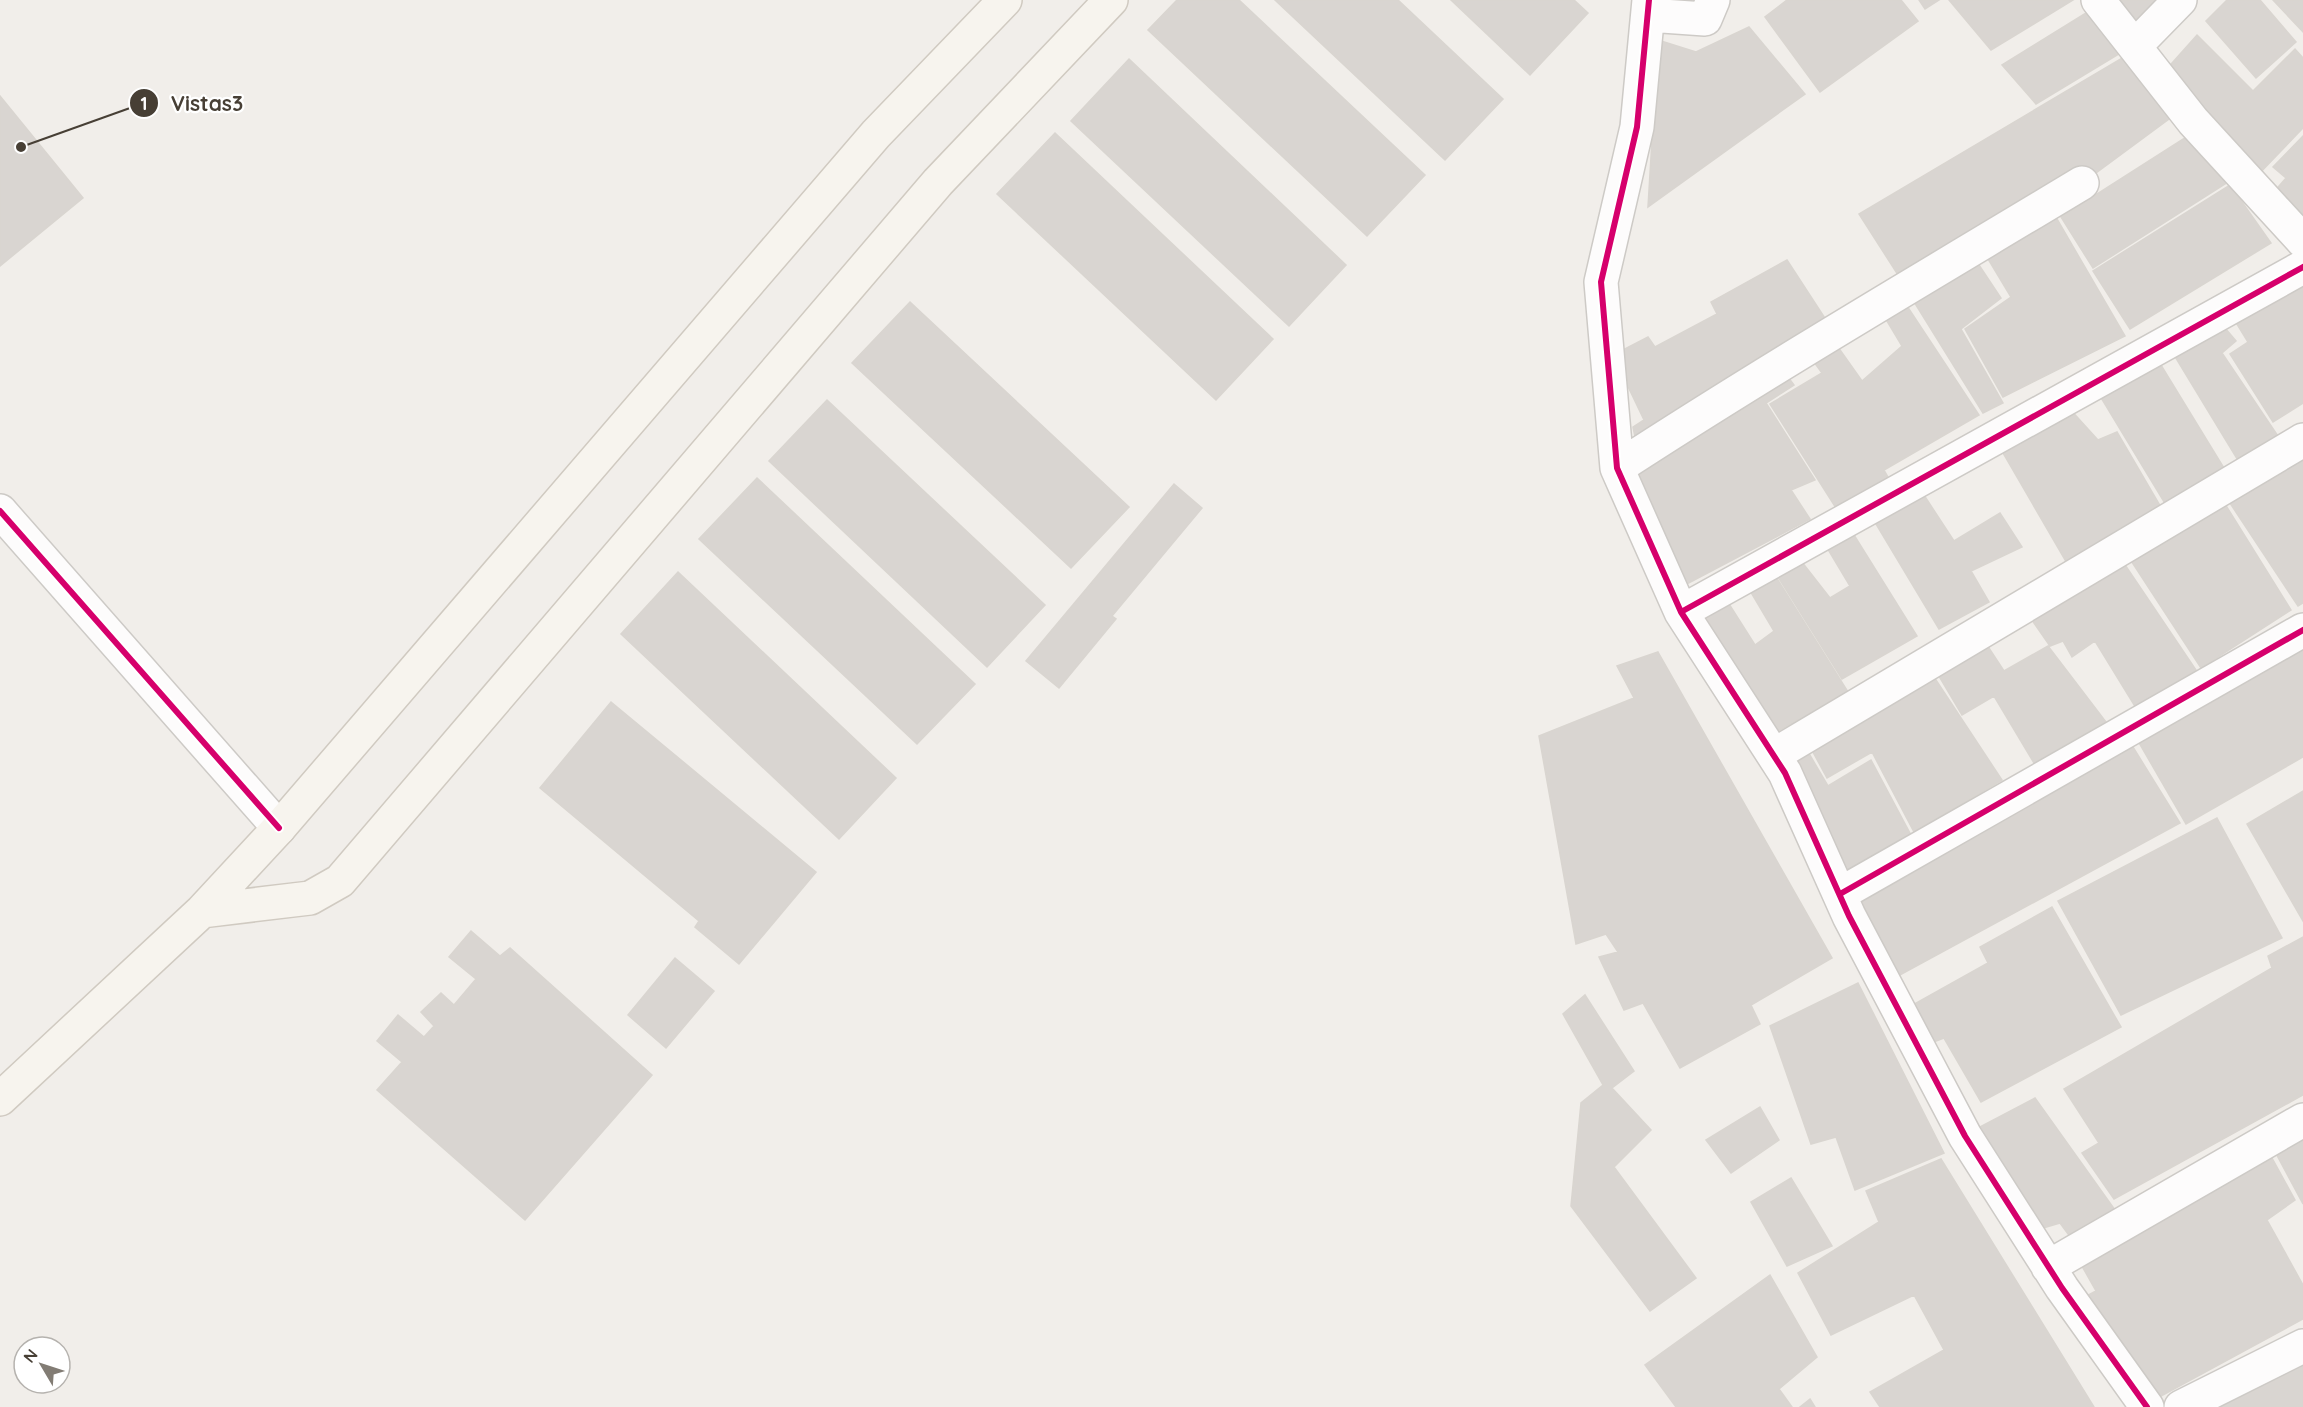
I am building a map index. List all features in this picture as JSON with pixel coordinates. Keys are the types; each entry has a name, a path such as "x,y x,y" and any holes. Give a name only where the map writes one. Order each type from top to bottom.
{"main road":[{"path":"0,1099 202,911 279,828 876,134 1005,0"},
{"path":"202,911 310,898 340,881 938,182 1110,0"}],"street":[{"path":"1713,0 1705,19 1648,7 1637,127 1602,282 1617,468 1681,612 1785,774 1840,894 1965,1136 2048,1267 2147,1407"},
{"path":"2098,0 2193,121 2303,241"},
{"path":"2135,46 2180,0"},
{"path":"1617,468 1844,325 2082,183"},
{"path":"1681,612 2303,267"},
{"path":"1773,755 2303,440"},
{"path":"0,511 279,828"},
{"path":"1840,894 2303,630"},
{"path":"2048,1267 2303,1120"},
{"path":"2181,1407 2303,1346"}],"building":[{"path":"1177,0 1239,0 1425,175 1367,236 1148,30"},
{"path":"1275,0 1398,0 1503,99 1445,160"},
{"path":"1451,0 1574,0 1588,13 1530,75"},
{"path":"1787,0 1901,0 1918,21 1820,92 1765,17"},
{"path":"1919,0 1939,0 1925,9"},
{"path":"1949,0 2073,0 1991,50"},
{"path":"2106,0 2167,0 2135,35"},
{"path":"2227,0 2260,0 2296,42 2256,78 2206,21"},
{"path":"2273,0 2303,0 2303,32"},
{"path":"2086,13 2122,52 2036,104 2002,65"},
{"path":"1749,27 1805,94 1648,207 1658,40 1696,52"},
{"path":"2197,35 2253,91 2295,49 2303,58 2303,128 2257,176 2164,72"},
{"path":"2129,54 2173,116 2050,207 2125,336 2003,397 1965,329 2011,297 1976,239 1907,289 1859,214"},
{"path":"1129,59 1346,265 1289,326 1071,121"},
{"path":"0,96 83,198 0,266"},
{"path":"1055,133 1273,339 1216,400 997,194"},
{"path":"2191,134 2228,182 2093,268 2061,217"},
{"path":"2303,136 2303,228 2273,193 2286,178 2273,167"},
{"path":"2230,185 2271,243 2130,329 2093,271"},
{"path":"1973,256 2001,298 1961,329 2003,403 1983,413 1911,297"},
{"path":"1787,260 1832,329 1637,447 1633,427 1644,420 1613,355 1648,337 1655,347 1717,314 1711,302"},
{"path":"2303,275 2303,403 2273,422 2230,354 2248,342 2232,316"},
{"path":"910,302 1129,507 1071,568 852,363"},
{"path":"1905,303 1979,415 1884,470 1889,479 1836,508 1770,404 1822,373 1814,362 1838,347 1862,381 1902,346 1884,316"},
{"path":"2219,321 2236,341 2222,353 2280,439 2242,467 2171,350"},
{"path":"2156,357 2227,473 2169,510 2097,391"},
{"path":"1782,369 1794,385 1766,403 1815,480 1791,490 1810,519 1683,586 1639,495 1646,490 1631,465"},
{"path":"827,400 1045,605 987,667 769,461"},
{"path":"2068,407 2098,440 2117,432 2162,509 2068,565 1999,446"},
{"path":"2303,448 2303,603 2298,606 2224,494"},
{"path":"757,478 975,684 917,744 699,539"},
{"path":"1174,484 1202,508 1112,616 1116,619 1059,688 1026,661"},
{"path":"1920,489 1954,541 2000,513 2022,547 1971,571 1989,602 1939,629 1873,519"},
{"path":"2220,496 2291,610 2201,668 2126,553"},
{"path":"1849,527 1917,636 1842,679 1775,572 1798,557 1830,598 1850,586 1823,541"},
{"path":"2121,559 2196,670 2136,708 2095,641 2072,657 2063,641 2050,646 2027,613"},
{"path":"1771,569 1848,692 1769,736 1690,616 1724,596 1755,645 1774,631 1746,584"},
{"path":"678,572 896,778 839,839 621,634"},
{"path":"2303,636 2303,757 2186,824 2134,734"},
{"path":"1983,639 2004,671 2048,646 2106,722 2034,763 1994,696 1962,715 1933,666"},
{"path":"1658,652 1832,958 1751,1005 1760,1024 1680,1068 1643,1003 1624,1010 1599,957 1618,952 1606,934 1576,944 1539,736 1634,698 1617,666"},
{"path":"1930,671 2002,780 1914,832 1872,752 1827,778 1807,741"},
{"path":"611,702 816,872 739,964 695,927 699,921 540,788"},
{"path":"2128,739 2180,823 1898,976 1852,897"},
{"path":"1804,745 1828,786 1871,760 1912,837 1846,877 1783,757"},
{"path":"2303,791 2303,921 2247,824"},
{"path":"2217,818 2282,938 2121,1015 2058,901"},
{"path":"2052,907 2121,1027 1981,1102 1944,1038 1928,1044 1909,1007 1988,963 1980,947"},
{"path":"471,931 500,956 510,948 652,1075 525,1220 377,1090 402,1062 377,1041 398,1015 424,1037 434,1026 421,1012 441,993 454,1005 476,979 449,957"},
{"path":"2303,937 2303,1095 2114,1199 2082,1153 2099,1143 2064,1089 2272,968 2268,956"},
{"path":"675,958 714,991 666,1048 628,1015"},
{"path":"1858,983 1944,1153 1855,1190 1836,1137 1811,1144 1770,1026"},
{"path":"1585,995 1634,1071 1612,1088 1651,1130 1614,1167 1696,1278 1650,1311 1571,1206 1581,1103 1603,1085 1563,1014"},
{"path":"2035,1098 2120,1217 2074,1242 2060,1223 2036,1230 1976,1129"},
{"path":"1760,1107 1779,1140 1731,1173 1706,1140"},
{"path":"2303,1128 2303,1204 2272,1146"},
{"path":"2266,1147 2295,1200 2267,1220 2303,1285 2303,1319 2150,1402 2079,1300 2096,1291 2078,1259"},
{"path":"1941,1159 2094,1407 1880,1407 1870,1392 1944,1350 1914,1295 1831,1335 1798,1273 1879,1222 1866,1191"},
{"path":"1791,1178 1832,1246 1787,1266 1751,1202"},
{"path":"1770,1275 1817,1357 1779,1389 1792,1407 1676,1407 1645,1365"},
{"path":"2303,1358 2303,1407 2215,1407"},
{"path":"1810,1399 1815,1407 1800,1407"}],"cycle path":[{"path":"1649,0 1637,127 1601,282 1617,468 1681,612 1785,773 1849,916 1965,1136 2062,1288 2147,1407"},
{"path":"1681,612 2303,267"},
{"path":"0,511 279,828"},
{"path":"1840,894 2303,630"}],"place":[{"name":"Vistas3","path":"21,147"}]}
